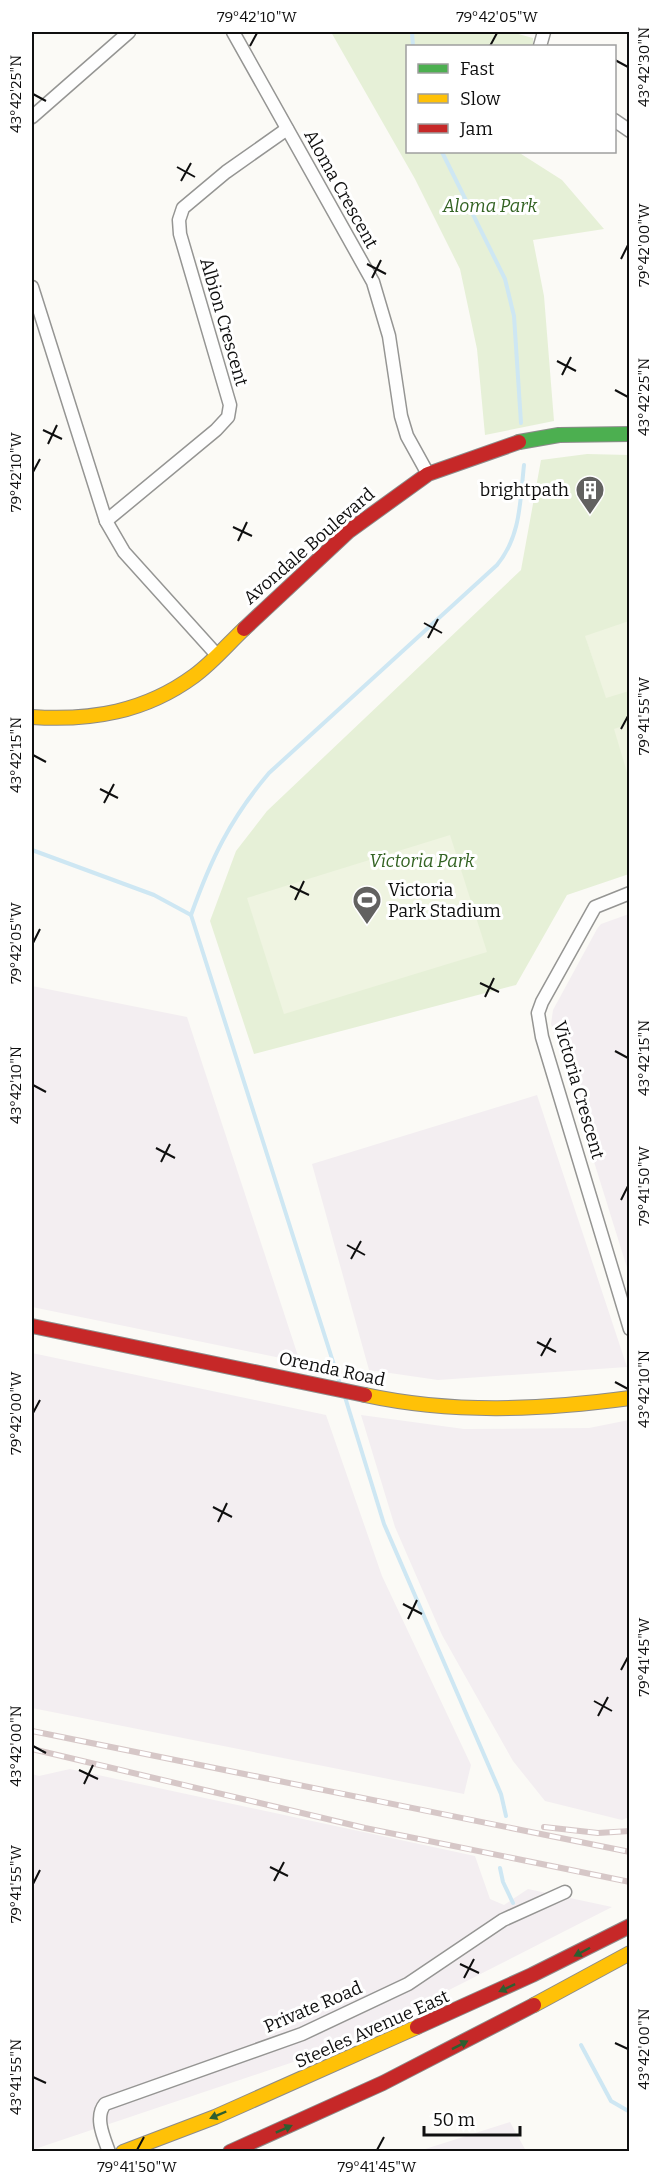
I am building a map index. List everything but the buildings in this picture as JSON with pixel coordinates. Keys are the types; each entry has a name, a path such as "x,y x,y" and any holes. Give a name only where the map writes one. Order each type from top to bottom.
{"street":[{"path":"32,117 129,32"},
{"name":"Aloma Crescent","path":"233,32 372,282 389,336 401,416 407,436 428,474"},
{"path":"616,121 630,131"},
{"name":"Albion Crescent","path":"106,521 216,430 228,417 230,405 180,234 178,220 183,208 226,172 287,129"},
{"path":"32,287 106,521 124,552 216,654"},
{"name":"Avondale Boulevard","path":"32,717 78,720 104,718 133,710 194,676 349,531 428,474 516,443 559,435 630,434"},
{"name":"Victoria Crescent","path":"630,893 595,907 538,1013 543,1037 630,1329"},
{"name":"Orenda Road","path":"32,1326 361,1394 420,1403 496,1409 579,1405 630,1398"},
{"name":"Private Road","path":"109,2151 100,2126 101,2109 105,2104 302,2034 408,1984 503,1920 565,1892"},
{"name":"Steeles Avenue East","path":"123,2151 210,2118 477,2002 630,1926"},
{"path":"230,2151 373,2090 630,1953"}],"shaded area":[{"path":"630,914 629,1274 551,1024 553,1010 597,929 601,924"},
{"path":"32,986 187,1017 300,1362 32,1307"},
{"path":"537,1095 627,1367 438,1380 369,1370 312,1164"},
{"path":"32,1353 326,1415 382,1576 471,1765 464,1794 32,1708"},
{"path":"361,1415 464,1429 589,1428 629,1420 629,1817 622,1820 545,1801 513,1761 442,1635 395,1527"},
{"path":"70,1769 475,1856 490,1899 504,1905 528,1889 612,1907 335,2048 32,2150 32,1774 39,1776"},
{"path":"510,2122 526,2151 419,2151"}],"green space":[{"name":"Aloma Park","path":"331,32 511,32 533,38 533,45 406,45 406,153 520,153 562,180 604,229 533,240 544,296 554,421 485,435 477,349 460,269 415,179"},
{"name":"Victoria Park","path":"587,454 629,455 629,874 567,895 516,985 254,1054 210,921 236,851 267,811 521,570 541,460"},
{"path":"629,621 629,691 606,698 585,636"},
{"path":"630,724 629,779 614,729"},
{"name":"Victoria Park Stadium","path":"450,835 487,952 284,1014 247,898"}],"waterway":[{"path":"412,32 413,45"},
{"path":"442,153 505,279 514,316 521,423"},
{"path":"341,1387 191,915 206,876 232,823 269,773 497,565 505,554 515,530 524,465"},
{"path":"32,850 154,895 191,915"},
{"path":"345,1397 384,1524 501,1794 506,1816"},
{"path":"500,1868 503,1882 513,1903"},
{"path":"581,2045 611,2101 630,2112"}],"railway":[{"path":"32,1731 630,1852"},
{"path":"32,1749 365,1828 630,1882"},
{"path":"544,1827 598,1833 630,1831"}],"traffic: fast":[{"path":"519,442 559,435 630,434"}],"traffic: slow":[{"path":"32,717 96,715 137,706 175,688 201,671 244,629"},
{"path":"365,1395 431,1405 497,1408 563,1405 630,1398"},
{"path":"534,2005 630,1953"},
{"path":"123,2152 215,2117 417,2027"}],"traffic: jam":[{"path":"244,629 349,531 428,474 519,442"},
{"path":"32,1326 365,1395"},
{"path":"417,2027 532,1975 630,1926"},
{"path":"230,2152 383,2083 534,2005"}],"place":[{"name":"brightpath","path":"590,516"},
{"name":"Victoria Park Stadium","path":"367,926"}]}
